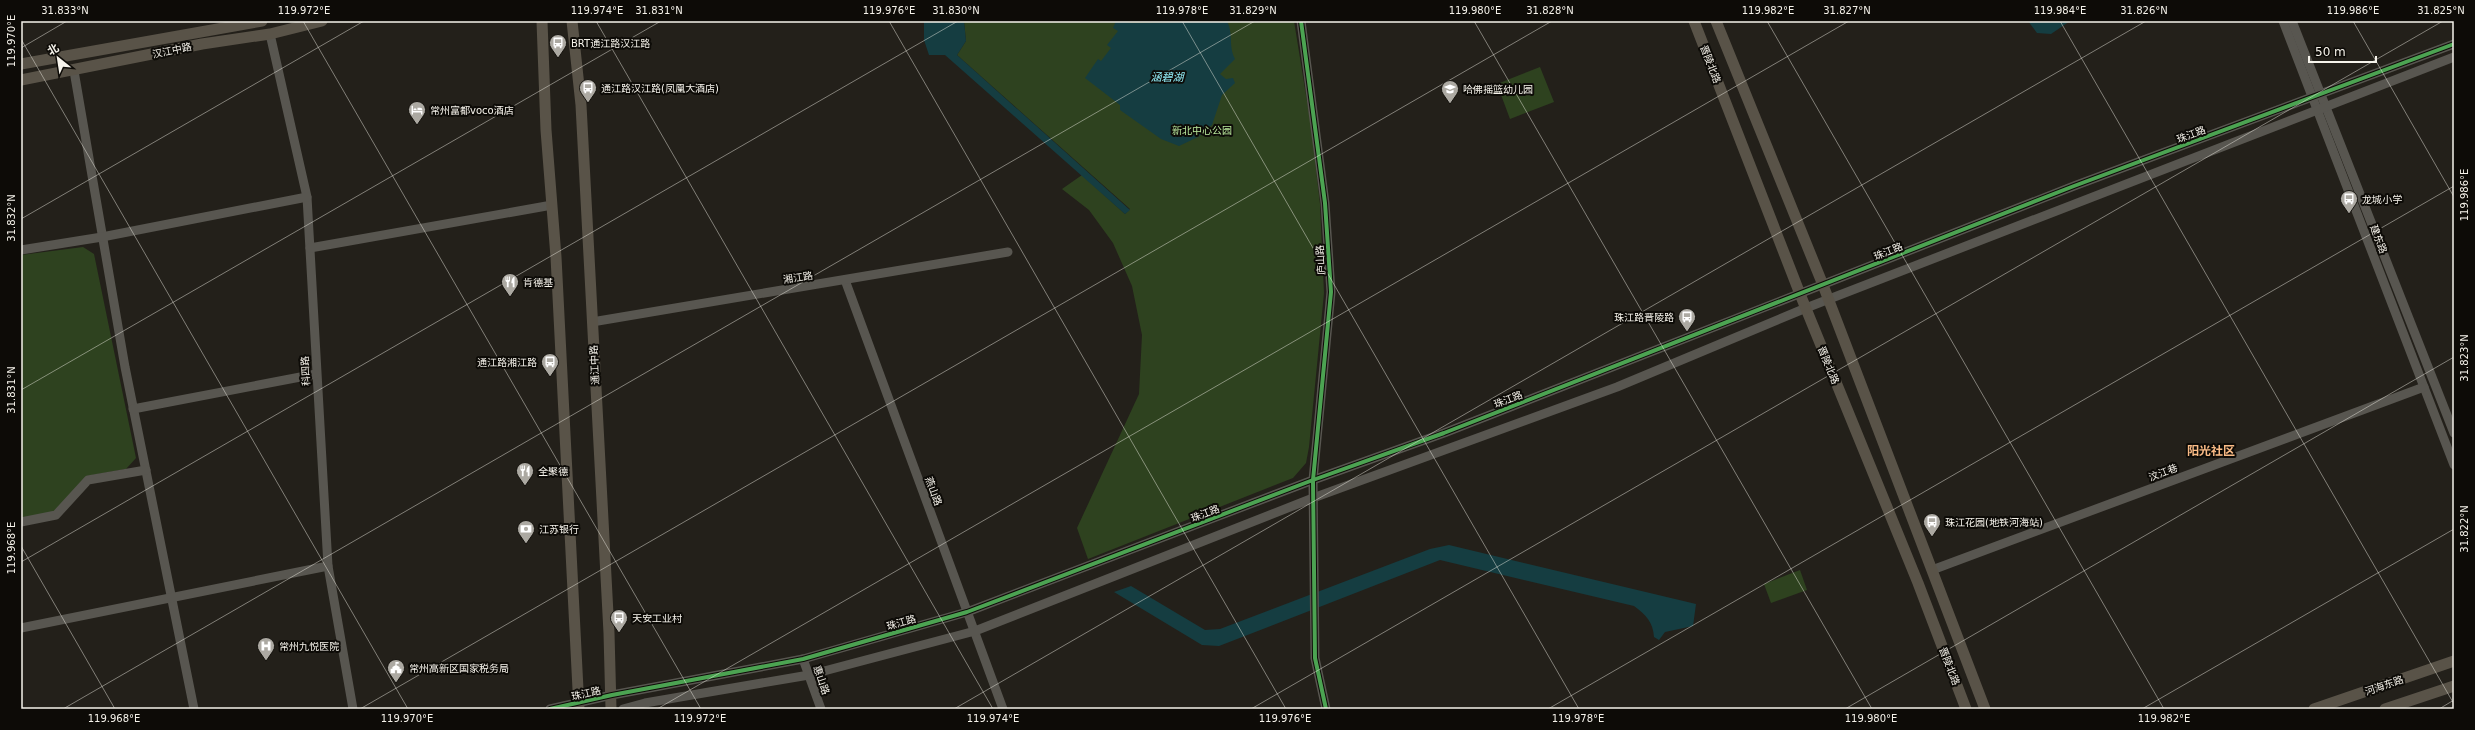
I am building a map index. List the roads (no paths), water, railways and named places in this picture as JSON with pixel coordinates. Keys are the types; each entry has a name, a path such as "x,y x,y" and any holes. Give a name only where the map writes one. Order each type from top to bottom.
{"main road":[{"name":"汉江中路","path":"21,64 262,21"},
{"name":"汉江中路","path":"21,80 202,44 270,34 322,21"},
{"path":"542,21 546,130 552,205 579,706"},
{"name":"通江中路","path":"572,21 581,105 612,695 611,709"},
{"name":"晋陵北路","path":"1694,21 1800,294 1918,583 1966,709"},
{"name":"晋陵北路","path":"1716,21 1829,299 1985,709"},
{"name":"河海东路","path":"2314,709 2454,661"},
{"path":"2385,709 2454,686"}],"street":[{"name":"庐山路","path":"1301,21 1325,203 1330,292 1313,480 1315,658 1326,709"},
{"name":"建东路","path":"2283,21 2322,108 2454,433"},
{"name":"建东路","path":"2292,21 2317,96"},
{"name":"科四路","path":"270,34 307,197 328,566 353,709"},
{"name":"珠江路","path":"550,709 579,706 612,695 803,659 967,612 1313,480 1444,433 2074,186 2454,44"},
{"path":"623,709 645,703 808,674 975,632 1313,498 1617,387 1806,308 2454,57"},
{"path":"74,70 133,409 194,709"},
{"name":"建东路","path":"2322,108 2454,465"},
{"path":"21,250 102,237 307,197"},
{"path":"310,248 552,205"},
{"name":"湘江路","path":"592,322 1008,252"},
{"name":"燕山路","path":"845,280 1003,709"},
{"path":"133,409 316,374"},
{"name":"汶江巷","path":"1932,570 2424,387"},
{"path":"21,522 56,515 88,480 146,470"},
{"path":"21,628 328,566"},
{"name":"惠山路","path":"803,659 821,709"}],"water":[{"path":"924,21 964,21 966,41 957,55 1130,210 1125,214 945,55 929,55 924,40"},
{"name":"涵碧湖","path":"1116,21 1134,23 1227,21 1235,59 1220,74 1226,79 1233,78 1235,83 1222,95 1212,125 1198,137 1179,146 1161,139 1120,110 1120,105 1085,78 1098,59 1101,61 1111,48 1107,45 1118,31 1113,28"},
{"path":"2028,21 2070,21 2051,34 2037,33"},
{"path":"1449,545 1696,604 1693,626 1665,632 1659,640 1654,637 1652,627 1648,619 1634,606 1440,560 1219,646 1202,645 1114,592 1131,586 1205,630 1220,629 1430,549"}],"place":[{"name":"BRT通江路汉江路","path":"558,58"},
{"name":"通江路汉江路(凤凰大酒店)","path":"588,103"},
{"name":"哈佛摇篮幼儿园","path":"1450,104"},
{"name":"常州富都voco酒店","path":"417,125"},
{"name":"龙城小学","path":"2349,214"},
{"name":"肯德基","path":"510,297"},
{"name":"珠江路晋陵路","path":"1687,332"},
{"name":"通江路湘江路","path":"550,377"},
{"name":"全聚德","path":"525,486"},
{"name":"珠江花园(地铁河海站)","path":"1932,537"},
{"name":"江苏银行","path":"526,544"},
{"name":"天安工业村","path":"619,633"},
{"name":"常州九悦医院","path":"266,661"},
{"name":"常州高新区国家税务局","path":"396,683"}],"district":[{"name":"阳光社区","path":"2211,451"}],"park label":[{"name":"新北中心公园","path":"1202,130"}]}
